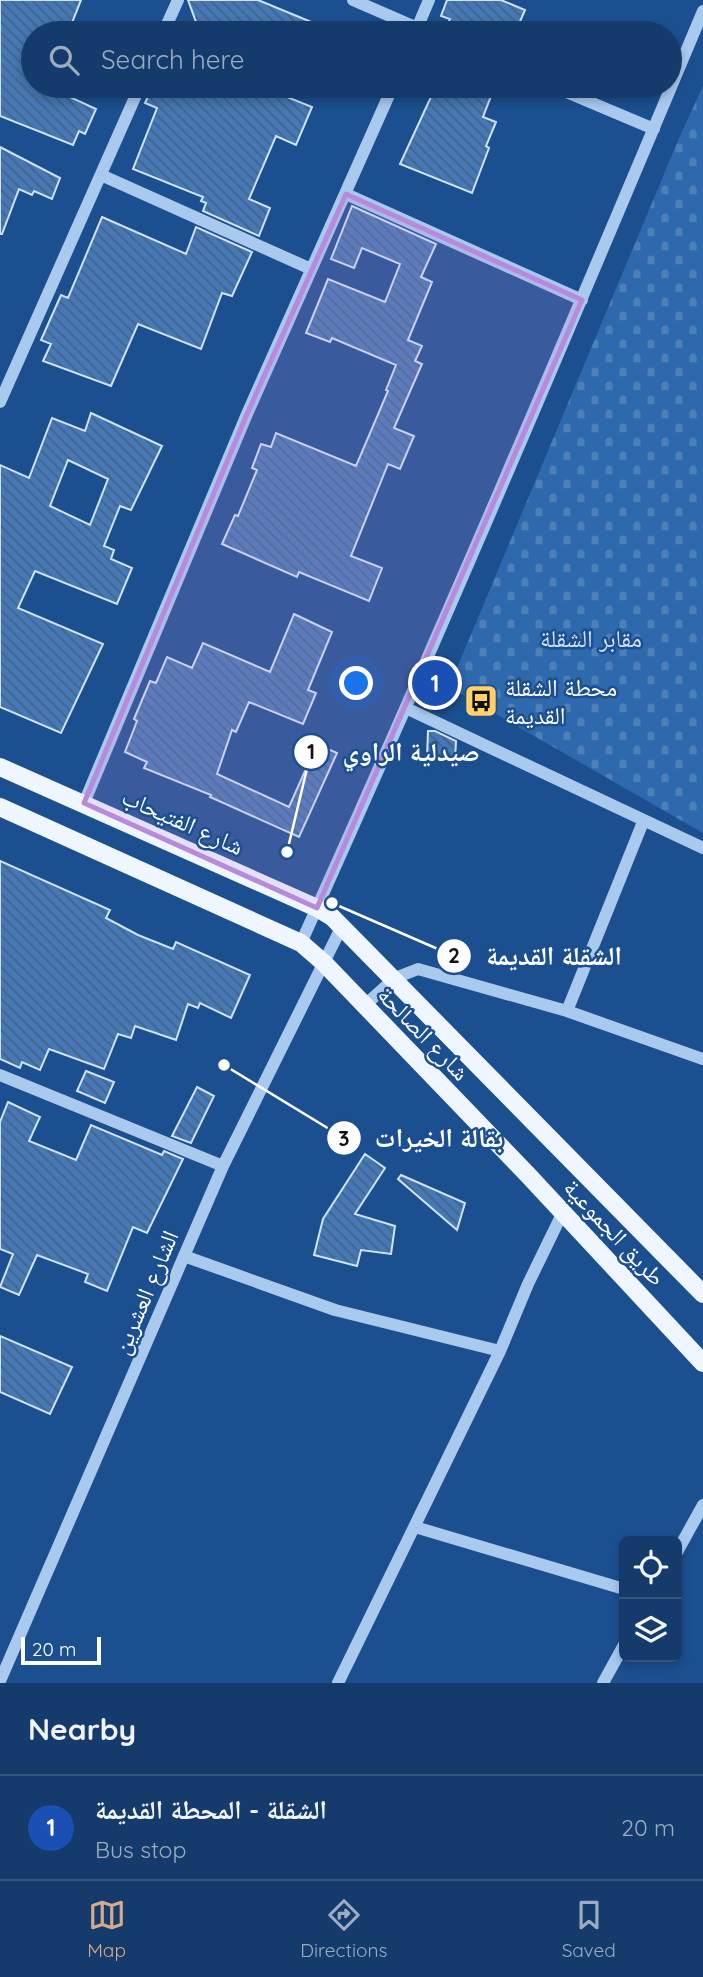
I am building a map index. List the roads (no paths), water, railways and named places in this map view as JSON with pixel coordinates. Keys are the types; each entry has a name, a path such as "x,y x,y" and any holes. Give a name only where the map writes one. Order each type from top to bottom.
{"main road":[{"name":"شارع الفتيحاب","path":"0,767 317,908 342,926"},
{"path":"0,807 301,943 324,963"},
{"name":"شارع الصالحة","path":"342,926 518,1105"},
{"name":"شارع الصالحة","path":"324,963 490,1137"},
{"name":"طريق الجموعية","path":"518,1105 703,1294"},
{"name":"طريق الجموعية","path":"490,1137 703,1363"}],"street":[{"path":"168,21 178,0"},
{"path":"353,0 398,21"},
{"path":"424,21 429,0"},
{"path":"682,62 703,11"},
{"path":"0,402 135,98"},
{"path":"84,803 247,414 388,98"},
{"path":"580,98 654,129"},
{"path":"301,943 406,708 667,98"},
{"path":"101,175 311,270"},
{"path":"346,194 582,300"},
{"path":"406,708 703,848"},
{"path":"567,1010 643,822"},
{"name":"الشارع العشرين","path":"0,1681 3,1667 223,1166 342,926"},
{"path":"364,1006 395,978 418,969 567,1010 703,1059"},
{"path":"0,1075 223,1166"},
{"path":"338,1683 500,1351 528,1284 563,1212"},
{"path":"184,1256 335,1310 500,1351"},
{"path":"682,1543 703,1505"},
{"path":"415,1527 619,1588"},
{"path":"603,1683 619,1654"}],"place":[{"name":"الشقلة - المحطة القديمة","path":"435,683"},
{"name":"محطة الشقلة القديمة","path":"481,701"},
{"name":"صيدلية الراوي","path":"287,852"},
{"name":"الشقلة القديمة","path":"332,903"},
{"name":"بقالة الخيرات","path":"224,1065"}],"park label":[{"name":"مقابر الشقلة","path":"591,638"}]}
